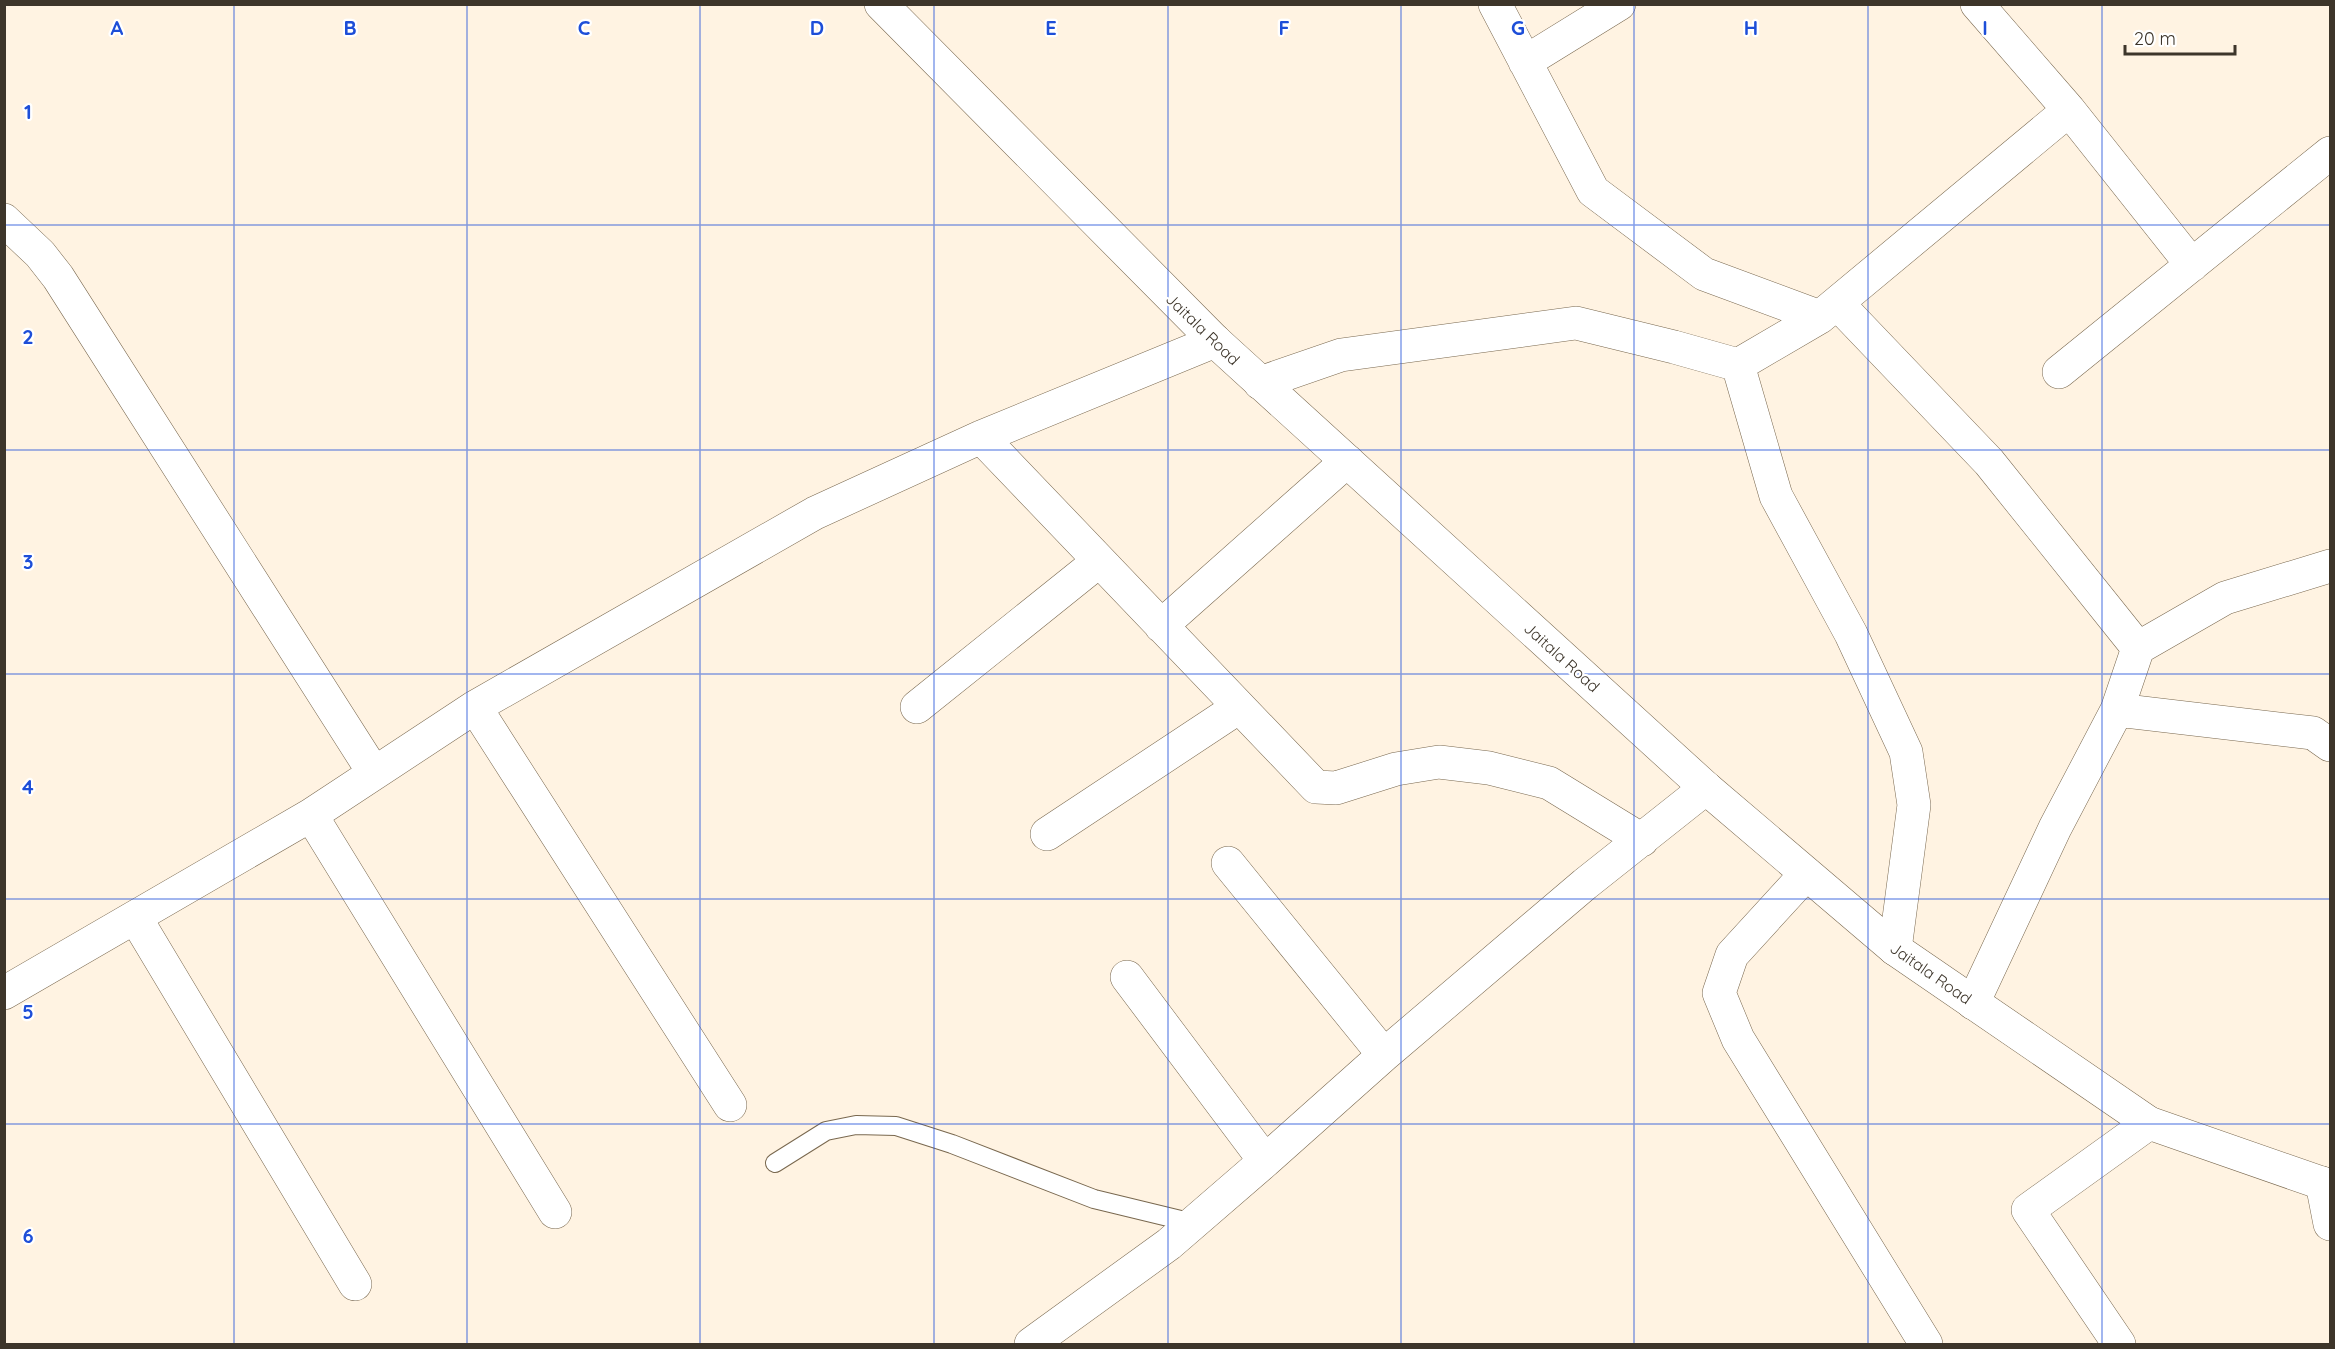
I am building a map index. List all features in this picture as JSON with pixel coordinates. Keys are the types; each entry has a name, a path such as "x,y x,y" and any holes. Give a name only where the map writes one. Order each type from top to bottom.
{"street":[{"name":"Jaitala Road","path":"881,4 1215,341 1260,383 1706,788 1895,949 2149,1123 2326,1184"},
{"path":"1495,4 1593,190 1704,274 1828,310 1989,462 2138,648"},
{"path":"1525,62 1619,4"},
{"path":"1977,4 2069,110 2192,265"},
{"path":"1260,383 1341,355 1576,323 1674,346 1738,365 1828,310 2069,110"},
{"path":"2059,372 2331,153"},
{"path":"4,220 40,254 58,277 374,773"},
{"path":"4,993 311,815 475,707 815,513 981,437 1215,341"},
{"path":"1738,365 1776,496 1851,634 1906,752 1914,805 1895,949"},
{"path":"981,437 1316,787 1336,788 1396,769 1439,762 1490,768 1549,783 1642,840"},
{"path":"1161,626 1347,462"},
{"path":"916,707 1100,561"},
{"path":"1973,1004 2055,828 2117,711 2138,648 2225,598 2331,566"},
{"path":"475,707 730,1105"},
{"path":"1047,834 1239,707"},
{"path":"2117,711 2313,733 2331,745"},
{"path":"1031,1344 1169,1244 1384,1055 1418,1029 1586,884 1706,788"},
{"path":"311,815 555,1212"},
{"path":"1228,863 1384,1055"},
{"path":"1806,874 1732,954 1719,993 1738,1038 1926,1344"},
{"path":"135,917 356,1284"},
{"path":"1127,977 1265,1161"},
{"path":"2119,1344 2028,1210 2149,1123"},
{"path":"2326,1184 2331,1224"}],"lane":[{"path":"775,1163 826,1131 856,1125 897,1126 952,1144 1094,1199 1193,1223"}]}
